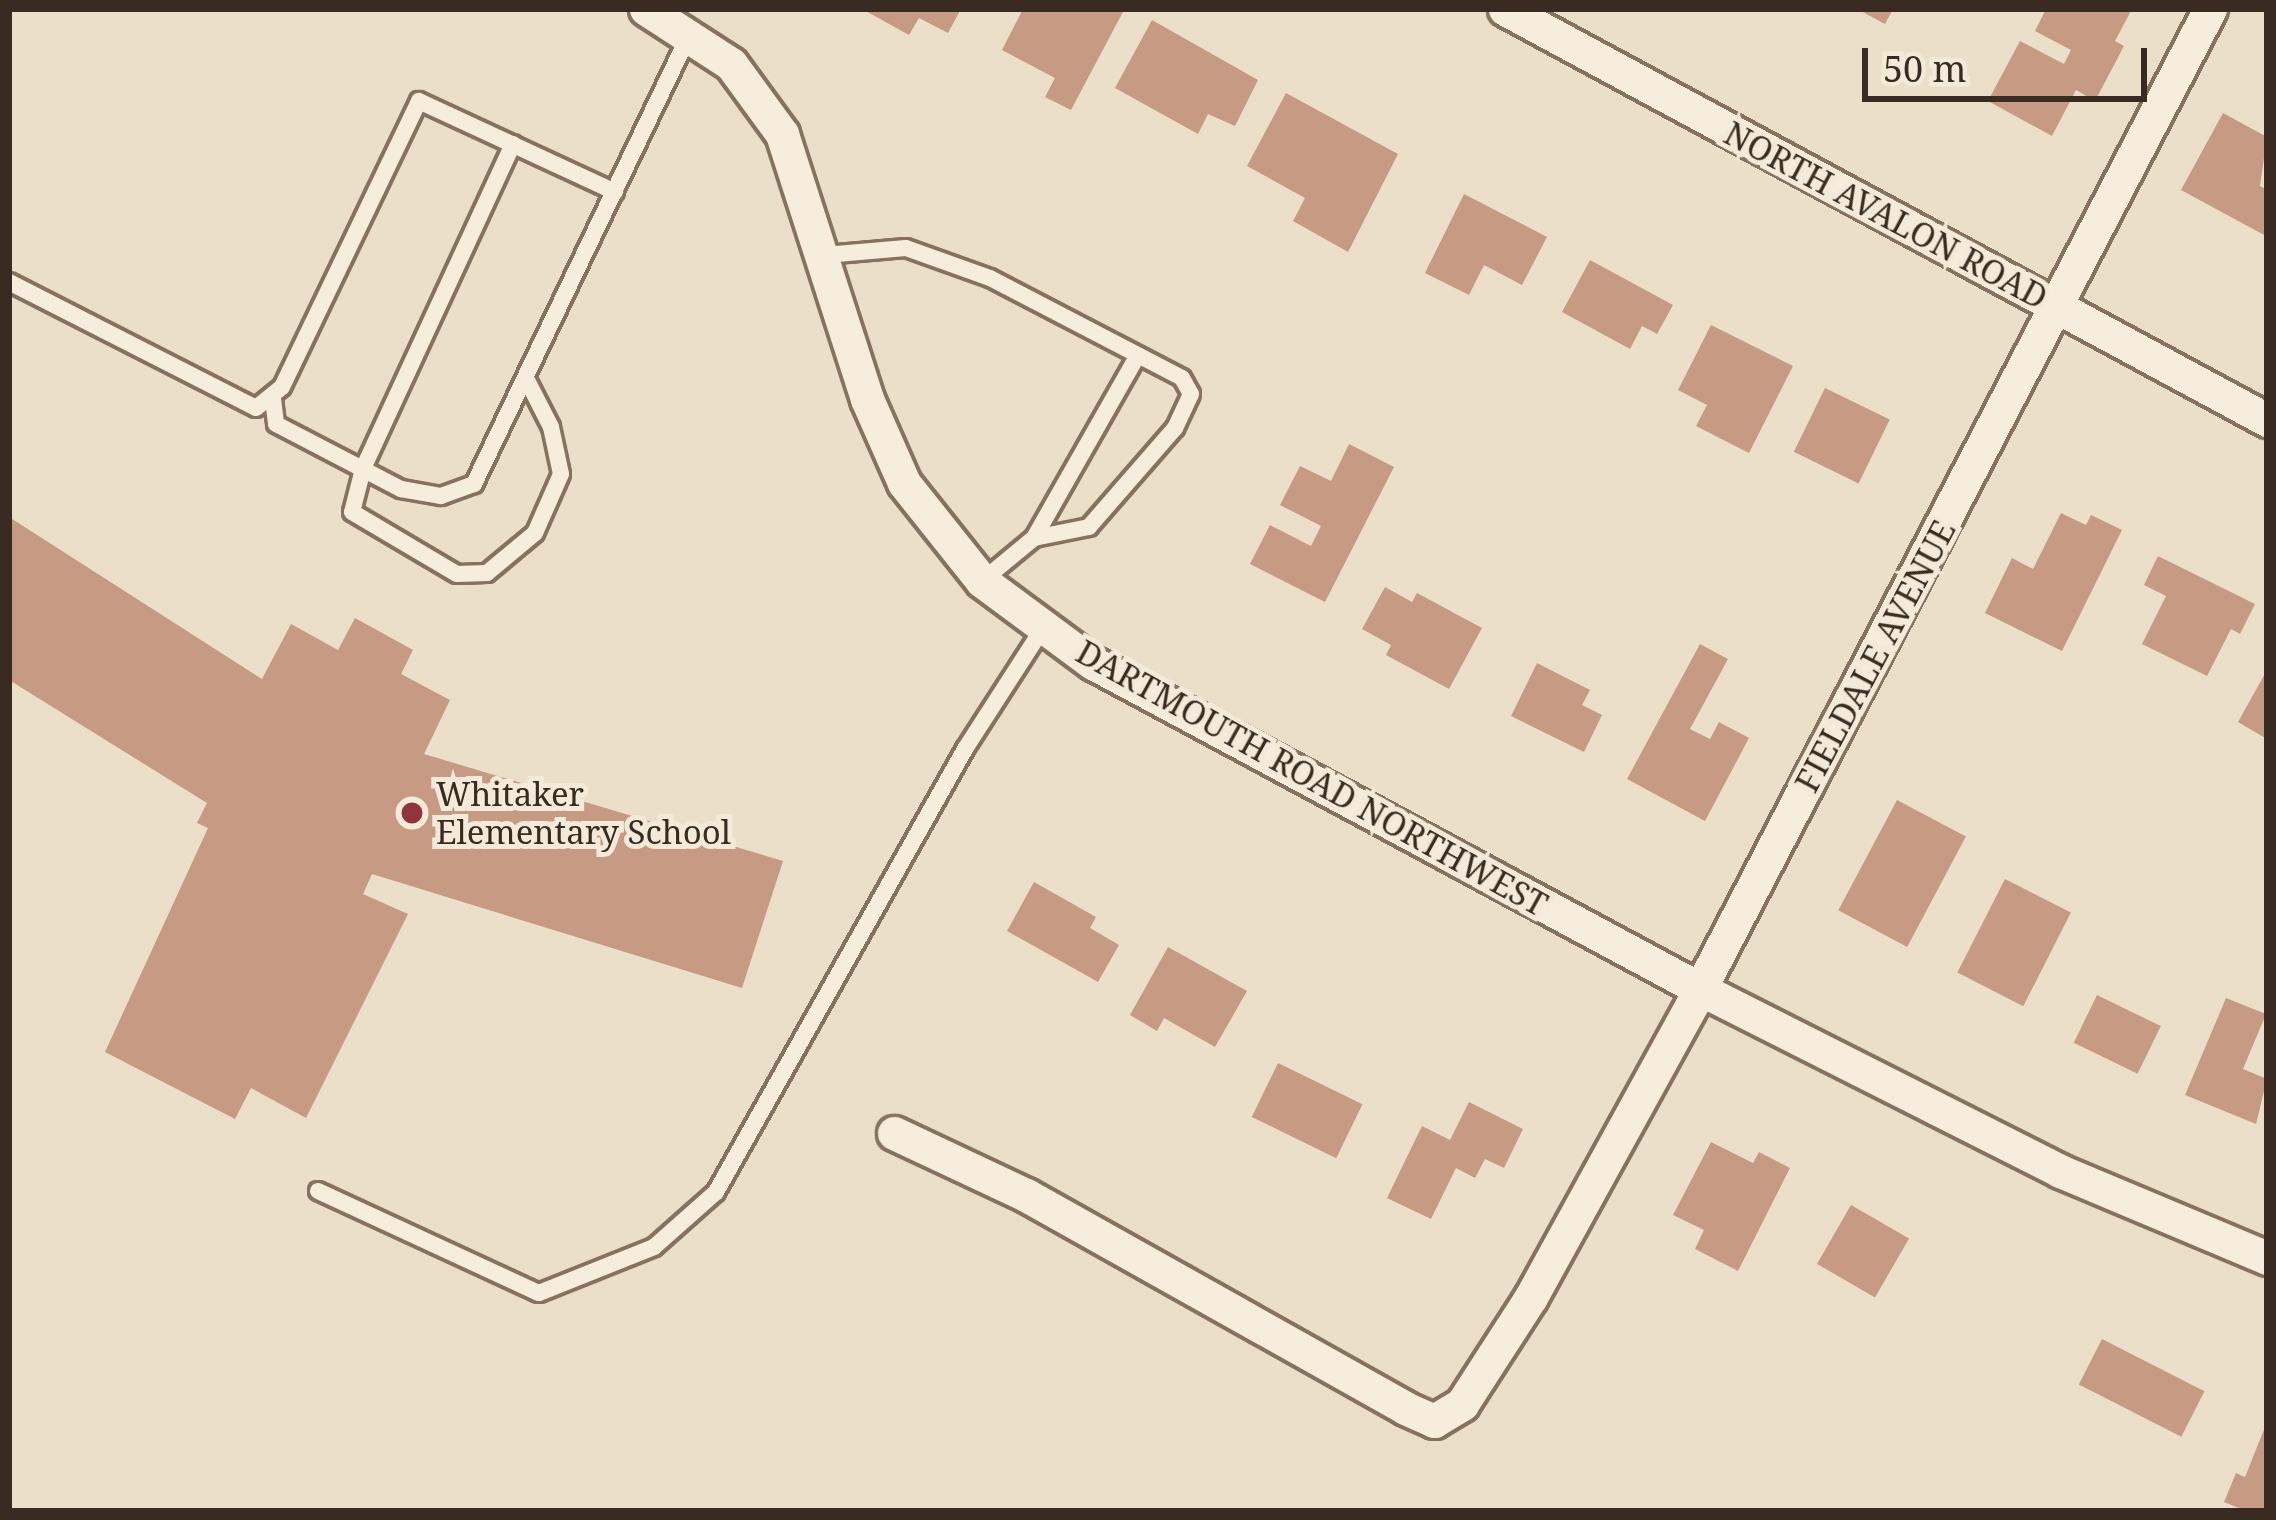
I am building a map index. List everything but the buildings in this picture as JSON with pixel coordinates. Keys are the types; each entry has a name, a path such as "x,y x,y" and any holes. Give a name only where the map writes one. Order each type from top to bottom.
{"street":[{"name":"DARTMOUTH ROAD NORTHWEST","path":"646,9 690,33 742,76 782,134 825,255 867,399 904,483 982,581 1043,628 1219,733 1700,989 2060,1171 2267,1258"},
{"name":"NORTH AVALON ROAD","path":"1505,9 2267,420"},
{"name":"FIELDALE AVENUE","path":"894,1133 1026,1195 1434,1421 1462,1404 1531,1298 1700,989 2059,308 2210,9"}],"lane":[{"path":"615,192 419,101 273,399 276,424 401,489 441,496 474,484 528,382 690,33"},
{"path":"513,144 350,499 368,527 457,574 487,573 535,533 561,474 551,427 528,382"},
{"path":"825,255 906,248 990,278 1182,378 1191,394 1175,428 1089,527 1034,538"},
{"path":"9,282 256,408 273,399"},
{"path":"982,581 1034,538 1138,355"},
{"path":"318,1191 539,1293 654,1247 716,1192 965,749 1043,628"}],"place":[{"name":"Whitaker Elementary School","path":"412,813"}]}
